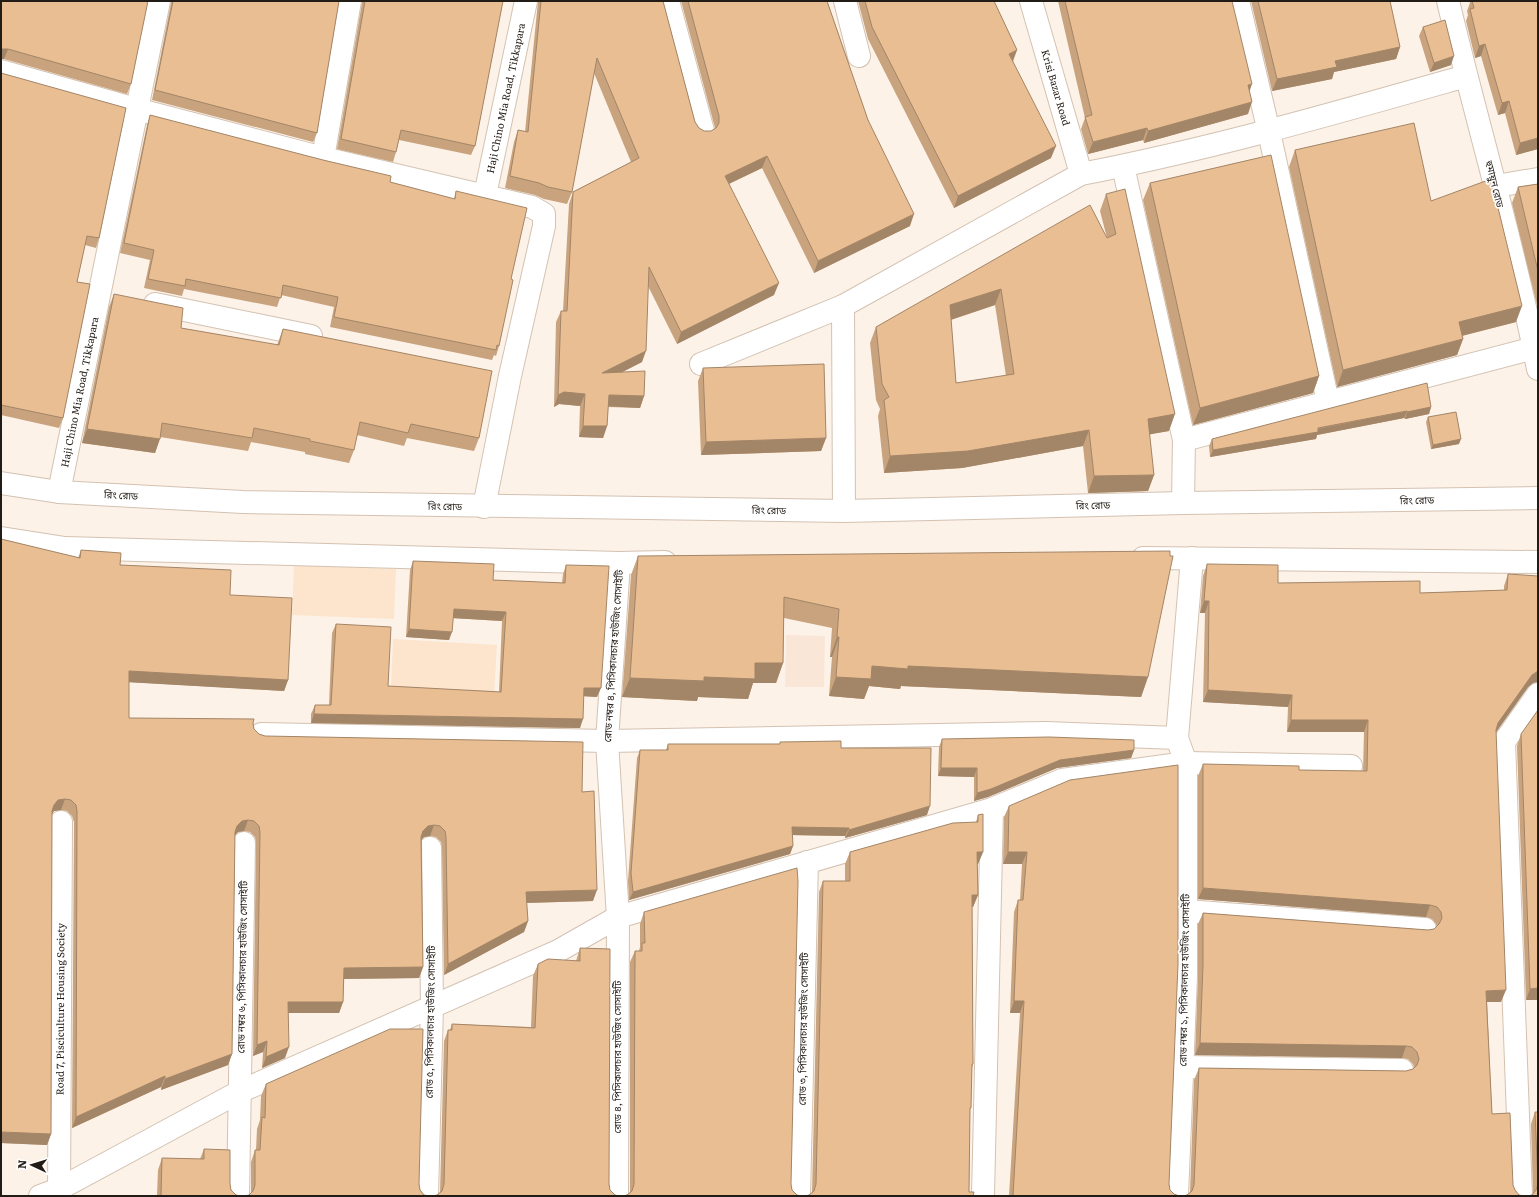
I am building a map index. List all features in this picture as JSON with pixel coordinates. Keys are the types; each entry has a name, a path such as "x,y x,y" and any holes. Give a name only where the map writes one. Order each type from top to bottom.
{"street":[{"name":"Haji Chino Mia Road, Tikkapara","path":"59,492 159,1"},
{"path":"323,158 350,1"},
{"name":"Haji Chino Mia Road, Tikkapara","path":"485,195 526,1"},
{"path":"668,1 703,131"},
{"path":"845,1 859,56"},
{"name":"Krisi Bazar Road","path":"1031,1 1081,174"},
{"path":"1238,1 1269,132 1328,402"},
{"name":"হুমায়ুন রোড","path":"1448,1 1466,76 1533,319 1536,359"},
{"path":"1,71 136,109 323,158 532,207 544,214 544,226 502,375 484,507"},
{"path":"701,364 843,306 1081,174 1123,166 1269,132 1466,76"},
{"path":"1123,166 1184,440 1183,503"},
{"path":"1496,186 1538,179"},
{"path":"99,292 331,340"},
{"path":"843,306 844,511"},
{"path":"1184,440 1328,402 1536,359"},
{"name":"রিং রোড","path":"1,483 59,492 244,502 484,507 844,511 1183,503 1538,498"},
{"path":"1,538 65,548 619,563 683,562"},
{"path":"1120,558 1538,562"},
{"path":"261,734 607,741 1046,733 1177,738 1192,558"},
{"name":"রোড নম্বর ৪, পিসিকালচার হাউজিং সোসাইটি","path":"618,917 607,741 619,563"},
{"path":"1521,1196 1504,742 1538,694"},
{"name":"রোড নম্বর ১, পিসিকালচার হাউজিং সোসাইটি","path":"1176,1196 1186,976 1186,763 1177,738"},
{"path":"52,1194 239,1092 558,951 618,917 992,809 1062,780 1186,763 1351,766"},
{"path":"983,1196 992,809"},
{"name":"Road 7, Pisciculture Housing Society","path":"52,1194 61,822"},
{"name":"রোড নম্বর ৬, পিসিকালচার হাউজিং সোসাইটি","path":"238,1196 244,843"},
{"name":"রোড ৫, পিসিকালচার হাউজিং সোসাইটি","path":"427,1196 432,1006 430,848"},
{"name":"রোড ৩, পিসিকালচার হাউজিং সোসাইটি","path":"800,1196 807,862"},
{"path":"1186,911 1426,929"},
{"name":"রোড ৪, পিসিকালচার হাউজিং সোসাইটি","path":"617,1196 618,917"},
{"path":"1182,1067 1402,1070"}],"shaded area":[{"path":"294,565 396,569 394,619 292,615"},
{"path":"786,635 825,636 824,687 785,687"},
{"path":"393,639 497,645 494,695 391,690"}],"building":[{"path":"1,1 148,1 131,84 8,49 1,49"},
{"path":"173,1 339,1 317,133 155,90"},
{"path":"365,1 503,1 475,146 401,130 396,152 341,139"},
{"path":"541,1 663,1 695,122 699,128 704,131 711,131 716,128 719,123 719,116 688,1 827,1 868,120 914,214 818,261 767,156 725,176 779,283 681,332 649,267 646,351 602,373 645,371 644,396 609,395 607,426 583,426 585,394 564,392 558,395 561,311 567,311 573,192 639,158 597,58 572,192 510,176 518,130 528,132"},
{"path":"865,1 994,1 1017,50 1009,54 1056,146 958,196 872,27"},
{"path":"1065,1 1232,1 1252,84 1248,85 1252,102 1148,131 1147,128 1093,142 1085,117 1092,115"},
{"path":"1258,1 1390,1 1400,47 1335,61 1337,67 1277,79"},
{"path":"1472,1 1538,1 1538,138 1520,143 1509,101 1502,103 1485,44 1479,46 1470,9 1474,8"},
{"path":"1445,20 1454,56 1434,63 1423,27"},
{"path":"1,73 126,108 99,238 87,236 77,282 90,284 63,418 1,405"},
{"path":"150,115 391,176 390,182 455,199 456,191 527,208 511,279 513,280 499,346 497,345 496,350 334,317 338,297 283,285 281,298 186,279 185,286 148,279 154,250 124,243"},
{"path":"1414,123 1431,201 1491,179 1522,306 1459,322 1463,339 1343,370 1295,150"},
{"path":"1271,155 1319,376 1200,408 1150,183"},
{"path":"1538,184 1538,271 1518,187"},
{"path":"1125,189 1175,414 1148,419 1154,475 1094,476 1089,430 968,451 890,456 884,400 889,397 882,384 876,327 1090,205 1107,238 1116,234 1106,194","holes":["1001,289 1014,374 956,383 950,305"]},
{"path":"114,294 183,308 181,328 279,345 283,329 492,371 479,438 411,424 408,433 360,422 354,450 310,441 310,439 254,428 252,438 162,423 160,439 87,429"},
{"path":"824,364 826,438 706,442 703,368"},
{"path":"1427,383 1431,407 1318,428 1318,432 1213,450 1212,439"},
{"path":"1456,412 1461,439 1433,445 1428,417"},
{"path":"1,539 80,558 81,550 121,553 120,565 231,570 230,595 292,598 288,680 129,671 129,718 254,719 254,729 259,734 265,736 583,742 582,792 594,791 597,890 526,892 528,921 448,964 446,837 445,831 440,826 428,826 423,831 421,837 423,967 344,968 343,1002 288,1002 289,1047 266,1057 267,1041 257,1045 260,832 259,826 254,821 242,821 237,826 235,832 232,1054 165,1079 165,1076 76,1117 77,811 76,805 71,800 58,800 52,811 51,1134 1,1132"},
{"path":"1170,551 1170,556 1173,556 1148,677 908,666 908,669 872,666 871,679 836,677 839,637 837,637 839,609 784,597 783,663 755,663 755,679 704,677 704,681 630,678 638,556"},
{"path":"413,561 494,564 493,580 565,583 566,565 609,566 601,688 584,688 583,719 314,714 315,705 331,705 336,624 391,627 388,686 501,692 506,612 454,609 452,632 409,629"},
{"path":"1207,564 1278,565 1278,583 1420,581 1420,593 1507,590 1508,574 1538,576 1538,671 1532,675 1498,723 1496,730 1506,990 1486,991 1492,1114 1510,1113 1513,1185 1519,1195 1524,1196 1183,1196 1192,1191 1194,1185 1199,1068 1406,1071 1413,1069 1417,1065 1419,1059 1417,1052 1412,1047 1406,1046 1200,1043 1203,913 1428,930 1434,929 1442,918 1441,912 1437,907 1430,905 1203,888 1203,764 1299,766 1299,770 1367,771 1368,720 1291,720 1292,695 1208,690 1209,601 1204,601"},
{"path":"1538,710 1538,988 1530,989 1521,734"},
{"path":"1049,737 1134,740 1134,750 1060,760 991,789 977,793 977,768 941,768 942,739"},
{"path":"841,741 841,748 931,748 930,806 849,830 849,828 792,827 793,846 633,892 631,873 640,750 668,750 668,744 780,744 780,742"},
{"path":"1178,765 1178,964 1169,1184 1170,1190 1179,1196 1013,1196 1024,1001 1014,1001 1018,900 1023,900 1027,852 1008,852 1009,806 1070,780"},
{"path":"983,814 983,852 977,852 978,895 972,895 973,1064 970,1108 969,1192 974,1192 973,1196 805,1196 814,1191 816,1184 823,881 850,881 850,852 953,823 978,822 978,815"},
{"path":"797,868 798,881 791,1184 792,1190 797,1195 801,1196 623,1196 632,1191 634,1184 635,951 642,951 642,943 645,943 644,912"},
{"path":"580,948 610,949 609,1184 610,1190 615,1195 619,1196 433,1196 442,1191 444,1184 448,1030 452,1030 452,1024 535,1028 538,964 548,959 580,961"},
{"path":"390,1029 423,1029 419,1184 420,1190 424,1195 429,1196 244,1196 249,1195 253,1191 255,1185 255,1150 260,1150 262,1117 265,1118 266,1084"},
{"path":"1535,1112 1538,1112 1538,1184"},
{"path":"204,1149 230,1150 231,1190 236,1195 240,1196 161,1196 162,1158 204,1159"},
{"path":"1538,1184 1538,1196 1528,1196 1532,1195"}]}
